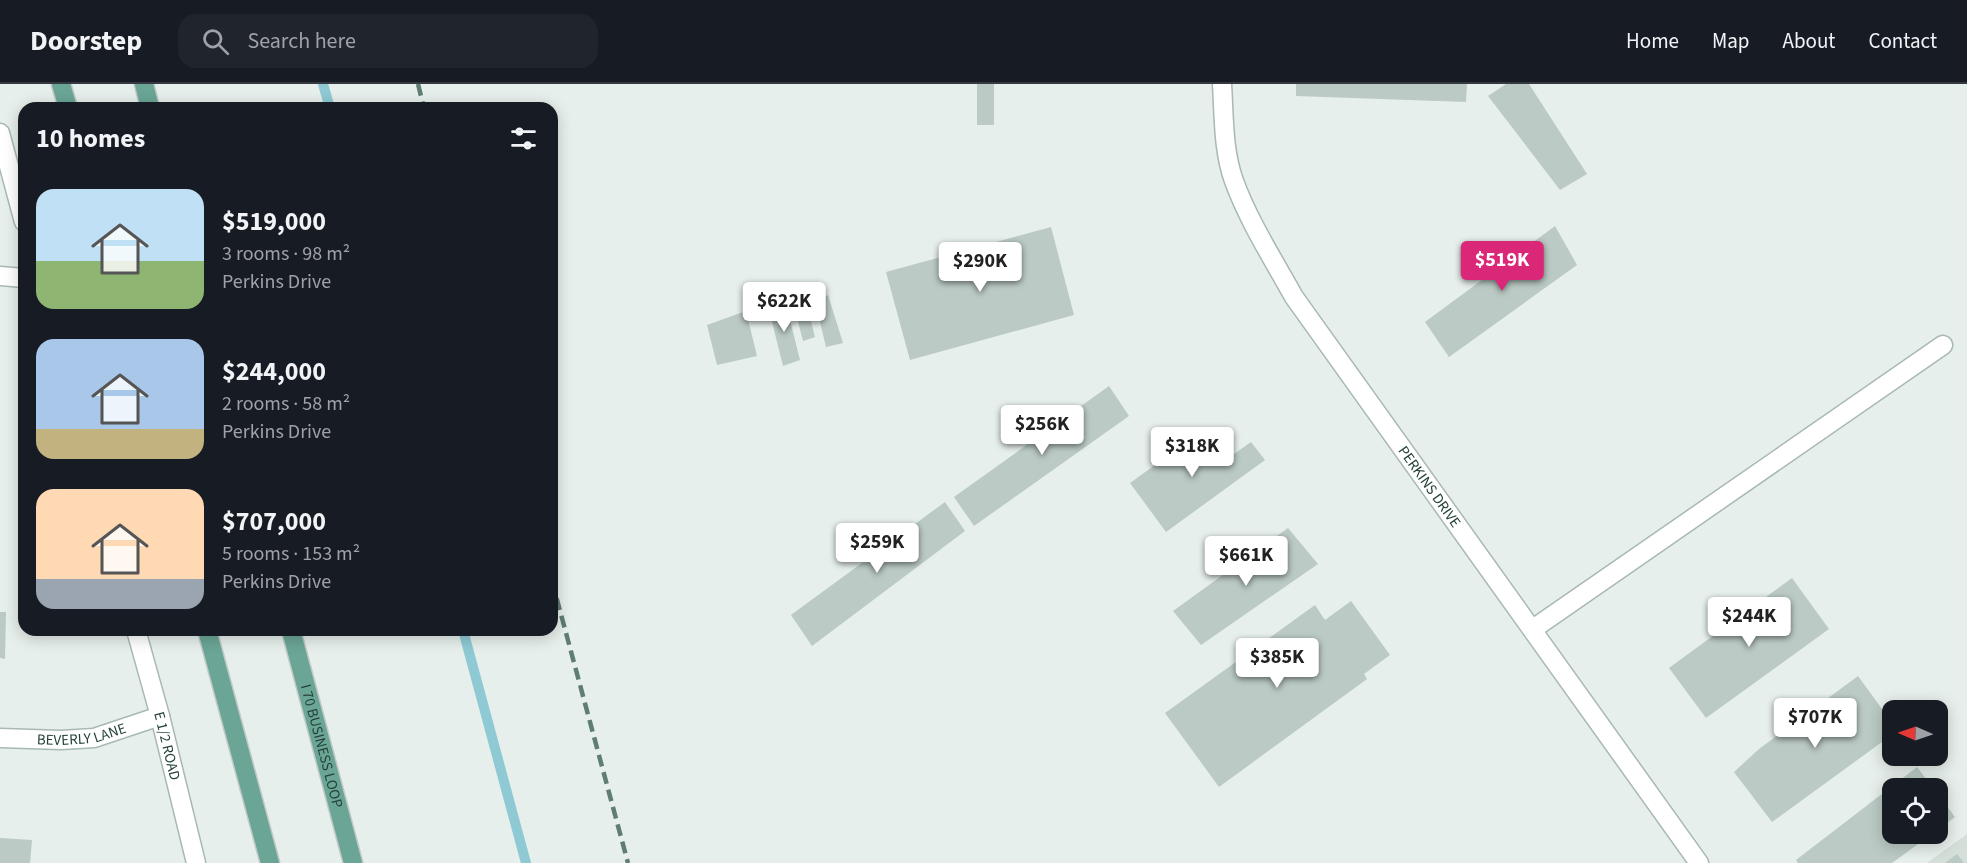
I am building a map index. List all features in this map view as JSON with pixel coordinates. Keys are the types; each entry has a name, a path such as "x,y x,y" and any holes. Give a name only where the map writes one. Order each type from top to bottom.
{"main road":[{"path":"61,84 66,102"},
{"path":"144,84 148,102"},
{"path":"209,636 270,863"},
{"name":"I 70 BUSINESS LOOP","path":"293,636 353,863"}],"street":[{"name":"PERKINS DRIVE","path":"1222,84 1225,135 1234,180 1252,221 1294,297 1699,863"},
{"path":"0,133 18,200"},
{"path":"0,276 18,278"},
{"path":"1533,629 1943,345"},
{"name":"E 1/2 ROAD","path":"138,636 196,863"},
{"name":"BEVERLY LANE","path":"0,738 61,740 94,738 160,716"}],"shaded area":[{"path":"1967,834 1967,863 1927,863"}],"building":[{"path":"977,84 994,84 994,125 977,125"},
{"path":"1296,84 1467,84 1466,102 1296,96"},
{"path":"1506,84 1529,84 1587,174 1560,190 1488,96"},
{"path":"1555,226 1577,265 1449,357 1425,322"},
{"path":"1051,227 1074,315 910,360 886,272"},
{"path":"828,295 843,343 826,347 815,301"},
{"path":"805,298 815,337 803,341 793,302"},
{"path":"785,300 800,360 783,366 768,306"},
{"path":"746,311 757,356 717,365 707,325"},
{"path":"1109,386 1129,416 974,526 954,497"},
{"path":"1205,429 1227,459 1251,442 1265,460 1166,532 1130,483"},
{"path":"945,502 965,531 812,646 791,615"},
{"path":"1288,528 1318,564 1201,645 1173,611"},
{"path":"1792,578 1829,629 1706,718 1669,668"},
{"path":"1351,601 1390,655 1364,674 1367,679 1219,787 1165,713 1315,605 1325,620"},
{"path":"0,612 6,612 5,659 0,658"},
{"path":"1858,676 1882,709 1882,742 1772,822 1734,772 1759,749"},
{"path":"1917,767 1926,778 1903,778"},
{"path":"1882,794 1882,844 1918,844 1892,863 1798,863 1796,860"},
{"path":"1948,808 1955,817 1948,822"},
{"path":"0,838 32,840 30,863 0,863"},
{"path":"1957,854 1964,863 1945,863"}],"waterway":[{"path":"323,84 328,102"},
{"path":"465,636 526,863"}],"railway":[{"path":"418,84 422,102"},
{"path":"558,603 628,863"}]}
